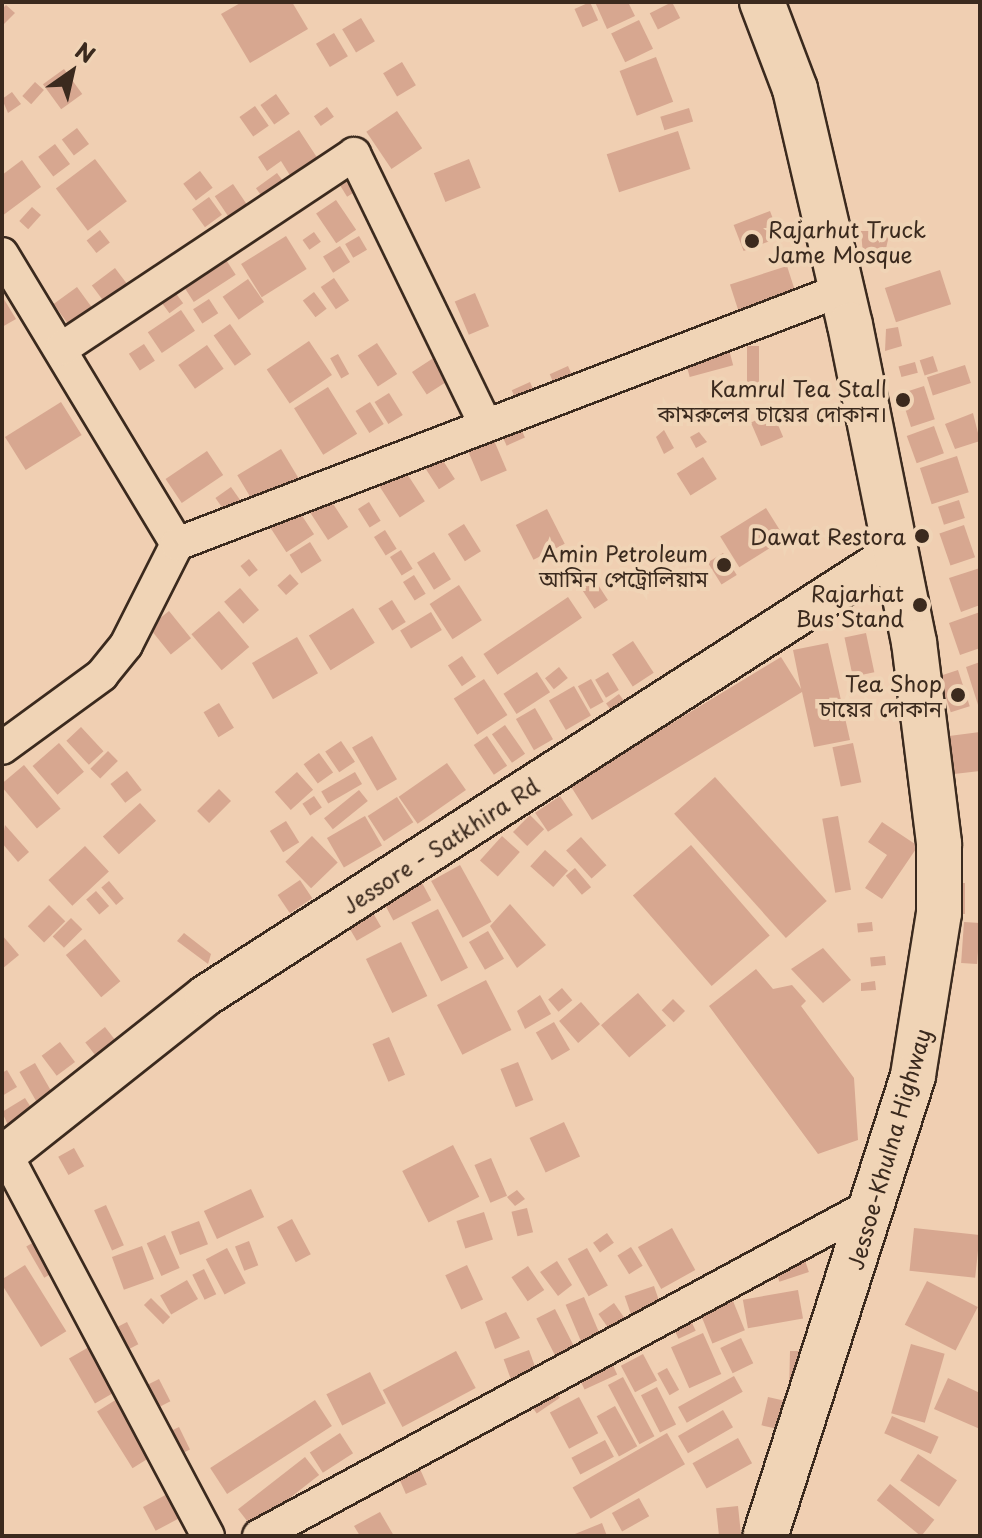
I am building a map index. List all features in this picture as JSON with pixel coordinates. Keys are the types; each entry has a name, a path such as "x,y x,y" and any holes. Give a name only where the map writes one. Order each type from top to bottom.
{"highway":[{"name":"Jessoe-Khulna Highway","path":"762,2 795,89 841,290 893,554 914,642 939,844 939,913 923,1035 875,1203 765,1536"}],"main road":[{"name":"Jessore - Satkhira Rd","path":"3,1153 205,996 893,554"}],"street":[{"path":"61,349 354,154 486,426"},
{"path":"2,254 177,544"},
{"path":"2,748 102,675 126,645 177,544 841,290"},
{"path":"3,1153 208,1536"},
{"path":"259,1536 875,1203"}],"building":[{"path":"242,2 292,2 308,29 250,63 221,14"},
{"path":"590,2 598,20 583,27 574,9"},
{"path":"595,2 628,2 635,16 607,29"},
{"path":"672,2 680,18 658,29 650,13"},
{"path":"6,5 15,13 2,26 2,9"},
{"path":"361,18 375,41 356,52 342,29"},
{"path":"639,20 653,49 625,62 611,34"},
{"path":"334,33 348,56 330,67 316,44"},
{"path":"656,57 673,102 637,116 620,71"},
{"path":"402,62 416,85 397,96 383,73"},
{"path":"64,69 82,94 61,109 43,84"},
{"path":"35,82 44,90 31,104 22,96"},
{"path":"12,92 21,104 8,113 2,99"},
{"path":"276,94 290,114 274,125 260,105"},
{"path":"255,106 269,126 253,137 239,117"},
{"path":"327,107 334,117 321,126 314,116"},
{"path":"689,108 693,121 664,130 660,117"},
{"path":"397,111 422,148 391,169 366,132"},
{"path":"77,128 89,144 74,155 62,139"},
{"path":"299,130 318,159 291,177 281,161 267,171 258,157"},
{"path":"678,131 690,169 619,192 607,154"},
{"path":"55,144 70,164 53,177 38,157"},
{"path":"95,159 127,201 88,231 56,188"},
{"path":"469,159 481,188 445,202 434,173"},
{"path":"22,160 41,187 2,216 2,175"},
{"path":"354,170 364,186 347,197 337,181"},
{"path":"200,171 213,188 196,200 183,184"},
{"path":"277,173 290,191 269,206 256,188"},
{"path":"233,184 253,214 235,226 215,196"},
{"path":"209,197 222,215 205,227 192,209"},
{"path":"336,200 356,230 336,243 316,213"},
{"path":"32,207 41,215 28,229 19,221"},
{"path":"770,211 780,237 744,251 734,225"},
{"path":"100,230 110,243 96,253 87,240"},
{"path":"861,231 890,231 885,253 863,255"},
{"path":"314,232 321,242 309,250 303,240"},
{"path":"286,236 307,269 262,297 241,264"},
{"path":"359,236 367,250 353,258 345,244"},
{"path":"340,246 350,262 333,273 323,257"},
{"path":"221,252 236,275 194,302 179,279"},
{"path":"787,266 796,293 739,311 730,285"},
{"path":"115,268 131,289 107,306 92,285"},
{"path":"940,270 951,304 896,322 885,288"},
{"path":"334,278 349,300 336,309 321,287"},
{"path":"248,279 264,302 239,320 223,297"},
{"path":"77,287 92,308 69,325 54,304"},
{"path":"172,288 183,303 169,313 158,298"},
{"path":"314,292 327,309 315,317 303,300"},
{"path":"475,293 489,326 469,335 455,302"},
{"path":"2,296 16,319 2,327"},
{"path":"209,299 218,313 202,324 193,309"},
{"path":"181,310 195,331 162,353 148,332"},
{"path":"230,324 251,354 235,366 214,335"},
{"path":"898,327 902,346 885,351 886,329"},
{"path":"309,341 332,375 290,404 267,370"},
{"path":"377,343 397,374 378,387 358,356"},
{"path":"144,344 155,361 140,371 129,354"},
{"path":"207,345 224,369 195,389 178,365"},
{"path":"728,346 733,365 690,377 685,358"},
{"path":"747,346 759,346 759,389 747,389"},
{"path":"338,354 349,374 341,378 330,358"},
{"path":"438,355 453,378 427,395 412,372"},
{"path":"933,356 938,371 925,376 920,360"},
{"path":"915,362 918,373 901,377 899,366"},
{"path":"965,365 971,383 933,395 927,377"},
{"path":"568,366 575,382 557,390 550,374"},
{"path":"530,382 537,398 519,406 512,390"},
{"path":"924,386 935,419 911,427 900,394"},
{"path":"328,387 357,434 323,455 294,408"},
{"path":"389,393 403,415 388,424 375,402"},
{"path":"61,402 82,435 26,470 5,437"},
{"path":"370,402 384,424 369,433 356,411"},
{"path":"773,413 783,437 761,446 751,422"},
{"path":"973,413 980,441 955,449 945,424"},
{"path":"518,422 525,438 507,446 500,430"},
{"path":"934,426 944,453 917,463 907,436"},
{"path":"664,430 674,448 664,454 656,437"},
{"path":"490,431 507,471 481,482 464,442"},
{"path":"699,432 707,442 696,448 690,437"},
{"path":"281,449 303,485 259,511 237,475"},
{"path":"207,451 223,475 182,503 166,479"},
{"path":"438,453 455,479 439,489 422,463"},
{"path":"957,456 969,492 932,504 920,468"},
{"path":"703,457 717,479 690,495 677,473"},
{"path":"402,466 425,501 400,518 377,482"},
{"path":"231,487 249,513 234,524 215,498"},
{"path":"328,496 348,527 328,540 308,509"},
{"path":"959,500 965,518 944,525 938,507"},
{"path":"369,502 381,521 370,528 358,509"},
{"path":"295,505 314,534 286,552 267,523"},
{"path":"766,508 785,539 739,567 720,537"},
{"path":"547,509 565,544 534,560 516,525"},
{"path":"464,524 481,551 465,561 448,534"},
{"path":"964,525 975,557 950,566 939,533"},
{"path":"385,530 397,549 386,556 374,537"},
{"path":"310,542 322,561 301,573 290,555"},
{"path":"401,550 413,569 402,576 390,557"},
{"path":"434,552 451,579 434,590 417,563"},
{"path":"723,553 737,575 722,585 708,563"},
{"path":"249,559 258,570 249,577 240,566"},
{"path":"980,568 980,605 961,612 949,578"},
{"path":"290,574 299,584 286,595 277,585"},
{"path":"591,574 608,600 594,609 578,583"},
{"path":"414,575 426,594 415,601 403,582"},
{"path":"459,585 482,620 453,639 430,604"},
{"path":"240,588 259,610 243,624 224,602"},
{"path":"568,597 582,618 497,675 483,654"},
{"path":"392,600 406,622 392,631 378,608"},
{"path":"353,608 375,643 331,670 309,636"},
{"path":"169,611 191,638 171,655 149,627"},
{"path":"219,611 249,647 222,670 191,634"},
{"path":"431,612 442,630 411,649 400,631"},
{"path":"980,612 980,648 960,655 949,623"},
{"path":"866,633 874,672 853,677 844,638"},
{"path":"297,637 318,673 273,699 252,663"},
{"path":"633,641 654,673 633,686 612,655"},
{"path":"828,643 850,740 814,747 802,692 592,820 570,785 781,657 801,689 793,650"},
{"path":"462,656 476,677 462,686 448,666"},
{"path":"980,662 980,708 979,708 966,667"},
{"path":"559,667 568,678 554,689 545,678"},
{"path":"958,670 970,706 951,712 939,676"},
{"path":"537,672 550,692 517,714 503,694"},
{"path":"608,672 619,690 606,698 595,680"},
{"path":"484,679 507,715 477,735 454,699"},
{"path":"591,679 604,702 590,709 578,686"},
{"path":"574,686 591,715 566,730 549,700"},
{"path":"619,694 624,701 611,711 606,703"},
{"path":"219,703 234,728 219,737 204,712"},
{"path":"535,708 553,739 534,750 516,719"},
{"path":"505,725 525,754 512,763 492,734"},
{"path":"81,727 104,751 89,765 66,741"},
{"path":"980,732 980,771 954,774 949,736"},
{"path":"372,736 397,779 377,791 352,748"},
{"path":"487,736 507,766 494,775 474,745"},
{"path":"341,741 355,762 339,772 325,752"},
{"path":"59,743 84,772 58,795 33,766"},
{"path":"853,743 861,782 841,786 832,747"},
{"path":"108,751 118,761 100,779 90,769"},
{"path":"319,753 333,772 318,784 304,764"},
{"path":"447,763 466,790 418,824 399,797"},
{"path":"24,765 61,809 37,829 2,787 2,783"},
{"path":"127,771 142,790 125,803 110,784"},
{"path":"297,772 313,790 291,810 275,792"},
{"path":"355,772 362,784 328,804 321,792"},
{"path":"715,777 827,901 786,938 674,814"},
{"path":"219,789 231,801 209,823 197,811"},
{"path":"359,790 368,801 333,829 324,818"},
{"path":"314,796 322,808 310,815 302,804"},
{"path":"560,796 573,815 548,832 535,813"},
{"path":"397,797 413,822 384,841 368,816"},
{"path":"140,803 156,821 119,854 103,836"},
{"path":"530,815 544,829 527,846 513,832"},
{"path":"365,816 382,845 344,867 327,838"},
{"path":"838,816 851,890 835,893 822,819"},
{"path":"286,821 299,842 283,852 270,831"},
{"path":"882,822 918,846 882,899 865,888 887,855 868,842"},
{"path":"5,825 29,852 18,862 2,843"},
{"path":"312,836 338,863 311,888 285,862"},
{"path":"502,836 520,852 498,877 480,861"},
{"path":"581,837 606,865 592,879 566,850"},
{"path":"691,845 770,936 712,986 633,896"},
{"path":"85,846 109,872 72,906 48,880"},
{"path":"545,850 568,871 553,887 530,866"},
{"path":"460,865 492,922 463,938 431,881"},
{"path":"575,868 591,887 582,895 566,876"},
{"path":"420,879 431,900 393,920 382,899"},
{"path":"300,880 312,898 290,913 278,895"},
{"path":"109,881 124,899 116,905 101,887"},
{"path":"953,883 965,883 965,914 953,914"},
{"path":"96,891 109,906 99,915 86,900"},
{"path":"510,904 546,945 517,968 490,926"},
{"path":"49,905 65,921 44,942 28,926"},
{"path":"438,909 468,968 441,981 411,923"},
{"path":"373,913 381,927 357,941 349,927"},
{"path":"71,918 82,929 64,948 53,936"},
{"path":"872,922 873,931 858,933 857,924"},
{"path":"964,922 980,923 977,964 961,963"},
{"path":"488,931 504,959 485,970 469,942"},
{"path":"184,933 211,954 208,964 177,941"},
{"path":"2,935 19,955 2,969"},
{"path":"85,939 120,981 101,997 66,955"},
{"path":"401,942 427,996 392,1013 366,959"},
{"path":"823,948 851,980 823,1003 791,969"},
{"path":"885,956 886,965 871,967 870,958"},
{"path":"756,969 773,989 792,985 806,1001 801,1006 854,1078 858,1140 818,1154 709,1006"},
{"path":"486,980 511,1030 462,1055 437,1005"},
{"path":"875,981 876,990 861,991 861,983"},
{"path":"562,988 572,1000 558,1012 548,1000"},
{"path":"638,993 666,1025 629,1058 601,1025"},
{"path":"540,995 551,1014 525,1029 517,1011"},
{"path":"673,999 685,1011 674,1022 662,1010"},
{"path":"581,1002 600,1024 578,1043 559,1021"},
{"path":"554,1022 570,1050 552,1060 536,1032"},
{"path":"105,1027 120,1046 100,1061 85,1042"},
{"path":"389,1037 405,1075 388,1082 372,1044"},
{"path":"60,1042 75,1062 57,1076 42,1056"},
{"path":"518,1062 533,1100 516,1107 500,1069"},
{"path":"35,1063 53,1094 37,1103 19,1072"},
{"path":"7,1070 17,1087 2,1096 2,1073"},
{"path":"25,1098 37,1117 12,1134 2,1112"},
{"path":"564,1122 580,1156 546,1172 530,1138"},
{"path":"453,1145 479,1197 429,1223 402,1171"},
{"path":"74,1148 84,1166 68,1175 58,1157"},
{"path":"491,1158 507,1196 490,1203 474,1165"},
{"path":"251,1189 264,1217 217,1239 204,1211"},
{"path":"517,1190 525,1199 515,1206 507,1197"},
{"path":"106,1205 124,1245 112,1250 94,1210"},
{"path":"527,1208 533,1232 518,1236 511,1212"},
{"path":"484,1212 493,1240 465,1249 456,1221"},
{"path":"292,1219 311,1254 296,1262 277,1227"},
{"path":"199,1221 208,1244 180,1255 171,1232"},
{"path":"672,1228 695,1270 661,1289 638,1247"},
{"path":"914,1228 980,1235 975,1278 910,1271"},
{"path":"607,1233 614,1243 600,1253 593,1243"},
{"path":"165,1235 180,1268 161,1276 147,1243"},
{"path":"41,1238 59,1269 44,1278 26,1246"},
{"path":"249,1241 258,1265 244,1271 235,1246"},
{"path":"142,1246 154,1279 124,1290 112,1257"},
{"path":"631,1247 643,1266 629,1274 617,1255"},
{"path":"227,1248 246,1283 225,1295 206,1259"},
{"path":"587,1248 608,1286 589,1296 568,1259"},
{"path":"803,1254 809,1272 779,1282 774,1264"},
{"path":"557,1261 572,1285 558,1296 540,1272"},
{"path":"25,1265 66,1331 41,1347 2,1285 2,1279"},
{"path":"467,1265 483,1299 461,1310 445,1275"},
{"path":"528,1266 544,1290 528,1301 511,1277"},
{"path":"204,1269 216,1294 205,1300 192,1275"},
{"path":"187,1280 198,1299 171,1315 160,1296"},
{"path":"927,1281 978,1307 956,1351 905,1325"},
{"path":"654,1286 662,1309 633,1319 625,1296"},
{"path":"798,1290 803,1319 748,1328 743,1300"},
{"path":"731,1296 745,1330 712,1343 699,1309"},
{"path":"584,1297 602,1339 584,1347 566,1305"},
{"path":"151,1298 170,1317 163,1324 144,1305"},
{"path":"614,1303 631,1327 615,1338 598,1314"},
{"path":"555,1309 576,1350 557,1360 536,1319"},
{"path":"686,1310 696,1331 679,1339 669,1318"},
{"path":"506,1312 520,1338 495,1349 485,1322"},
{"path":"127,1322 138,1344 127,1350 115,1328"},
{"path":"703,1333 721,1374 689,1388 671,1347"},
{"path":"741,1338 753,1363 733,1373 720,1348"},
{"path":"101,1340 127,1385 95,1404 69,1358"},
{"path":"911,1344 945,1354 925,1423 891,1413"},
{"path":"529,1350 539,1377 514,1386 504,1359"},
{"path":"456,1351 476,1388 402,1427 383,1390"},
{"path":"790,1351 806,1351 789,1392"},
{"path":"643,1354 657,1380 635,1392 621,1366"},
{"path":"610,1359 617,1374 585,1390 577,1374"},
{"path":"667,1368 679,1390 669,1395 657,1373"},
{"path":"370,1372 386,1403 342,1425 326,1394"},
{"path":"734,1376 743,1392 687,1423 678,1407"},
{"path":"623,1377 654,1436 639,1444 608,1385"},
{"path":"948,1378 980,1393 980,1429 934,1409"},
{"path":"159,1379 170,1401 158,1408 147,1385"},
{"path":"657,1387 676,1424 660,1433 641,1395"},
{"path":"556,1392 560,1398 537,1413 533,1408"},
{"path":"125,1394 161,1451 133,1468 97,1411"},
{"path":"579,1397 598,1433 569,1449 550,1412"},
{"path":"768,1397 793,1403 787,1431 761,1425"},
{"path":"315,1400 332,1426 227,1494 210,1468"},
{"path":"615,1406 637,1446 619,1456 597,1416"},
{"path":"723,1410 733,1427 688,1453 678,1436"},
{"path":"892,1416 939,1437 931,1454 884,1433"},
{"path":"179,1427 190,1449 176,1456 166,1434"},
{"path":"340,1433 353,1453 323,1473 310,1453"},
{"path":"667,1433 685,1464 591,1519 573,1488"},
{"path":"738,1438 752,1463 707,1489 693,1463"},
{"path":"605,1440 614,1457 580,1475 571,1458"},
{"path":"918,1454 957,1480 939,1507 900,1481"},
{"path":"305,1457 319,1475 252,1527 238,1509"},
{"path":"420,1469 427,1485 406,1494 399,1478"},
{"path":"890,1484 934,1520 921,1536 877,1500"},
{"path":"173,1491 186,1515 156,1531 143,1507"},
{"path":"639,1498 649,1516 622,1531 612,1513"},
{"path":"738,1506 741,1536 719,1536 716,1508"},
{"path":"380,1512 394,1536 360,1536 354,1526"},
{"path":"602,1523 607,1536 570,1536"}],"place":[{"name":"Rajarhut Truck Jame Mosque","path":"752,241"},
{"name":"Kamrul Tea Stall কামরুলের চায়ের দোকান।","path":"903,400"},
{"name":"Dawat Restora","path":"922,536"},
{"name":"Amin Petroleum আমিন পেট্রোলিয়াম","path":"724,565"},
{"name":"Rajarhat Bus Stand","path":"920,605"},
{"name":"Tea Shop চায়ের দোকান","path":"958,695"}]}
